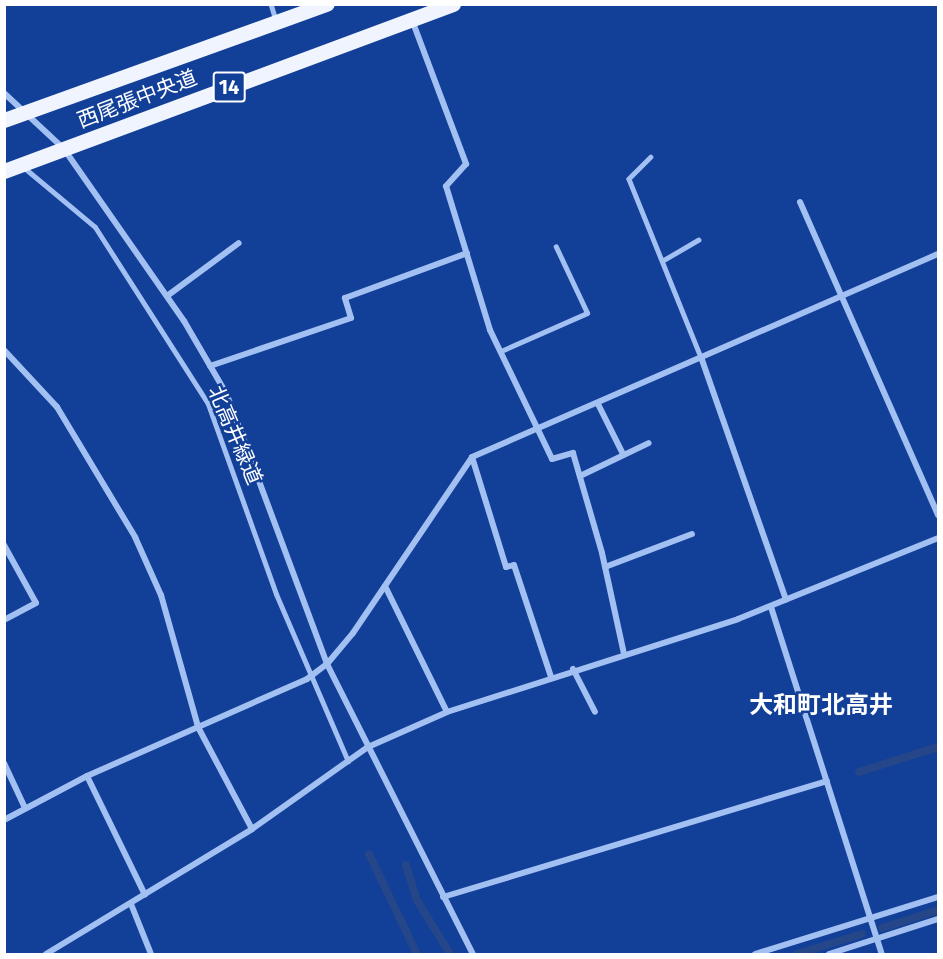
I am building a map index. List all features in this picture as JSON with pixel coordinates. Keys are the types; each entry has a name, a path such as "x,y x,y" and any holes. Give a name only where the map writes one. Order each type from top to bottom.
{"main road":[{"name":"西尾張中央道","path":"4,120 327,4"},
{"name":"西尾張中央道","path":"4,171 453,4"}],"street":[{"path":"412,19 466,164 446,186 467,254 501,351 552,459 573,453 605,567 624,654"},
{"path":"4,93 27,112 64,149 167,296 210,366 249,451 327,664 473,954"},
{"name":"北高井緑道","path":"20,165 95,227 208,404 276,594 348,761"},
{"path":"800,202 939,515"},
{"path":"167,296 239,243"},
{"path":"210,366 351,318 345,298 467,254"},
{"path":"4,820 87,776 312,675 327,664 385,586 472,457 939,254"},
{"path":"4,350 57,407 135,537 161,595 198,727 252,829"},
{"path":"701,357 786,600"},
{"path":"598,404 623,454"},
{"path":"580,476 648,443"},
{"path":"472,457 506,567 514,565 550,677"},
{"path":"605,567 692,534"},
{"path":"46,954 252,829 368,747 447,712 573,669 771,607 939,538"},
{"path":"4,545 36,603 4,620"},
{"path":"385,586 447,712"},
{"path":"771,607 882,954"},
{"path":"573,669 595,712"},
{"path":"4,763 25,808"},
{"path":"87,776 145,895"},
{"path":"443,897 827,781"},
{"path":"755,954 939,897"},
{"path":"131,904 150,954"},
{"path":"829,954 939,920"}],"lane":[{"path":"271,4 277,22"},
{"path":"651,157 629,179 701,357"},
{"path":"662,261 698,240"},
{"path":"501,351 587,313 556,247"}],"waterway":[{"path":"859,772 938,747"},
{"path":"369,854 417,954"},
{"path":"406,865 417,900 450,954"},
{"path":"882,928 938,910"},
{"path":"797,954 862,934"}],"district":[{"name":"大和町北高井","path":"821,706"}]}
